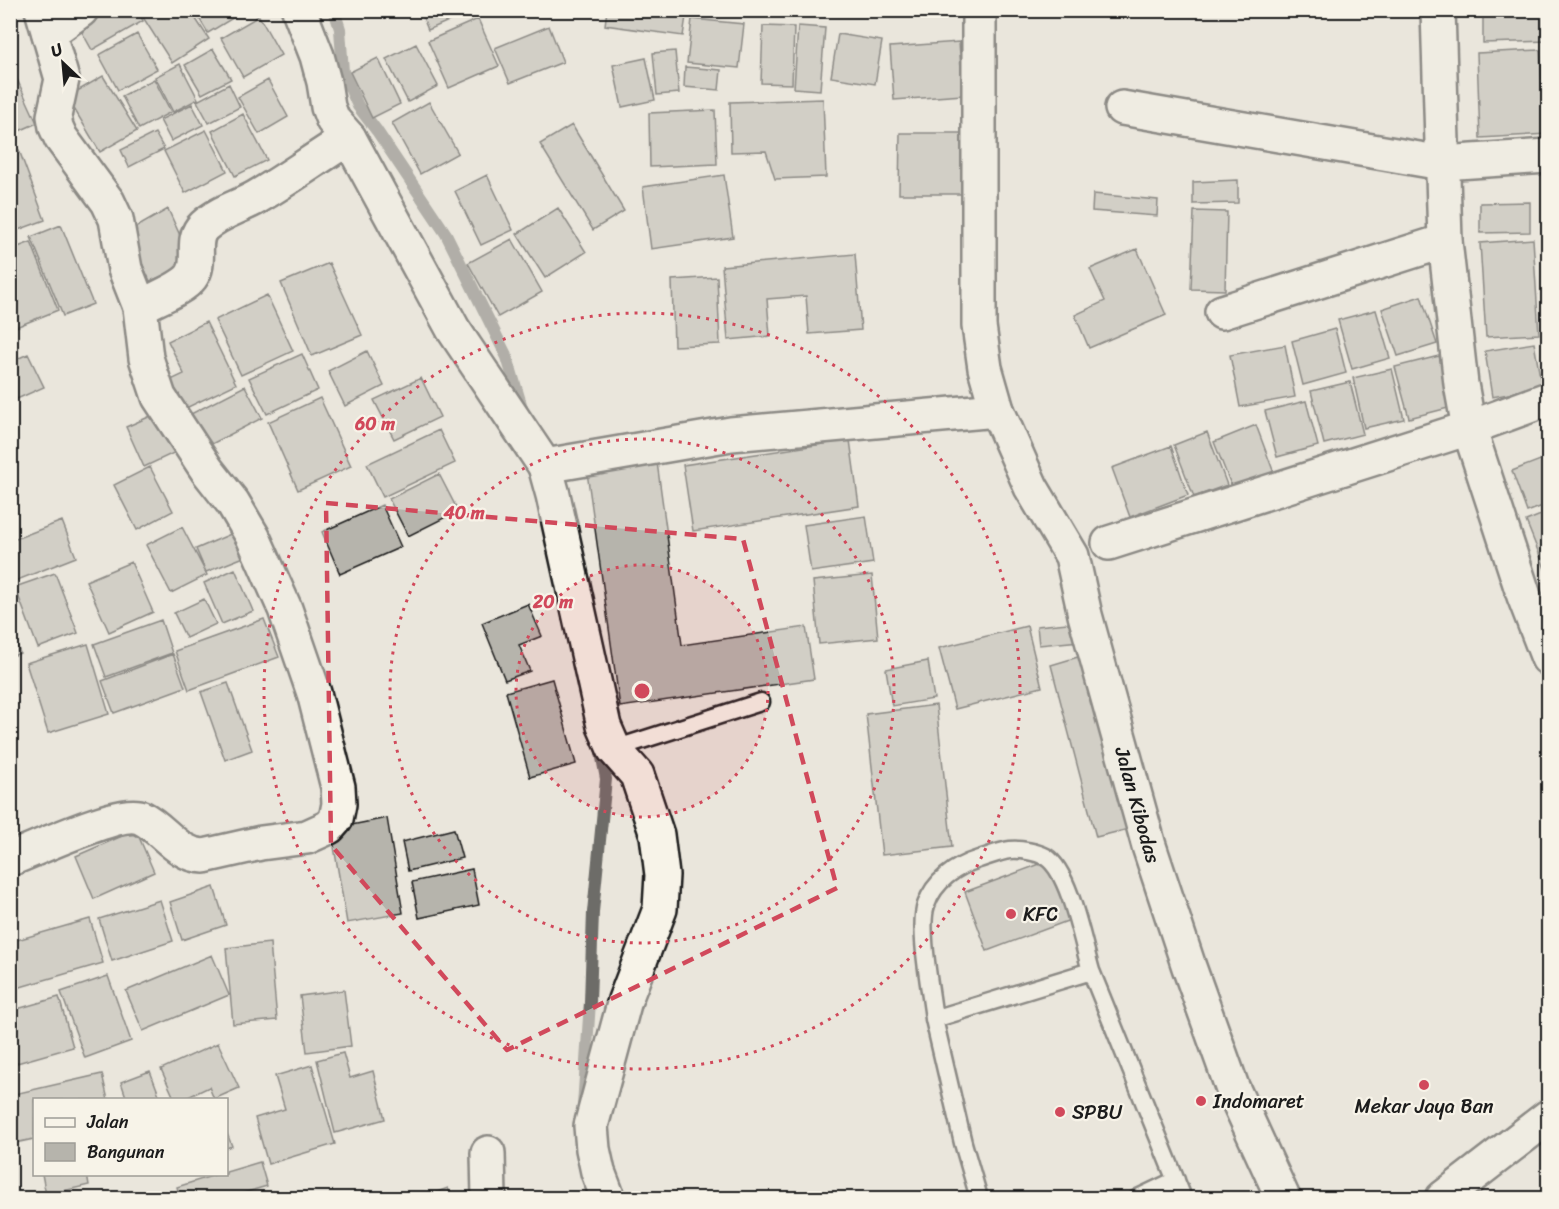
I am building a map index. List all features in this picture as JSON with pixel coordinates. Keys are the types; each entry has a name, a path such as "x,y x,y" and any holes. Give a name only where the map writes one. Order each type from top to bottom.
{"main road":[{"path":"10,859 102,822 139,816 155,826 183,850 204,856 261,843 307,837 329,827 336,819 339,804 338,787 314,693 285,609 253,537 233,503 207,470 159,397 146,358 140,307 125,269 116,219 108,202 61,138 56,127 54,116 62,79 46,22 81,10"},
{"path":"299,10 317,56 328,108 333,120 349,138 453,329 545,466 561,528 604,726 614,749 637,775 657,835 662,875 660,909 625,1000 591,1126 598,1172 608,1198"},
{"name":"Jalan Kibodas","path":"980,10 979,326 985,369 997,410 1031,487 1072,556 1113,722 1149,846 1232,1087 1283,1198"},
{"path":"1438,10 1444,241 1461,384 1469,428 1536,592 1548,658"},
{"path":"1122,108 1442,163 1548,156"},
{"path":"140,307 191,277 196,267 198,234 203,226 256,198 349,138"},
{"path":"1222,312 1444,241"},
{"path":"1109,543 1469,428 1548,399"},
{"path":"545,466 731,434 997,410"},
{"path":"1443,1198 1548,1117"},
{"path":"488,1153 489,1198"}],"lane":[{"path":"614,749 761,702"},
{"path":"979,1198 963,1143 934,1019 923,928 925,906 934,888 949,873 976,860 1010,850 1028,851 1046,857 1066,884 1091,971 1183,1198"},
{"path":"934,1019 1091,971"},
{"path":"1138,1198 1176,1180"}],"highlighted area":[{"path":"326,503 743,539 837,888 507,1050 331,845"}],"building":[{"path":"98,10 137,10 143,21 92,50 77,23"},
{"path":"190,10 209,39 172,63 139,11"},
{"path":"194,10 246,10 208,33"},
{"path":"420,10 474,10 428,30"},
{"path":"607,10 687,10 683,36 605,25"},
{"path":"1483,10 1548,10 1548,41 1483,43"},
{"path":"259,16 281,55 243,77 221,38"},
{"path":"478,19 499,66 449,88 428,41"},
{"path":"692,19 744,24 739,68 687,63"},
{"path":"549,26 563,62 510,83 495,48"},
{"path":"763,26 794,27 792,84 761,83"},
{"path":"798,26 825,28 820,90 794,88"},
{"path":"137,34 157,69 118,90 99,55"},
{"path":"838,34 882,41 875,84 831,77"},
{"path":"959,42 963,95 894,100 890,47"},
{"path":"416,44 438,86 408,102 386,59"},
{"path":"213,49 231,79 202,94 185,65"},
{"path":"1540,50 1543,107 1548,106 1548,134 1480,138 1477,53"},
{"path":"675,51 679,93 657,95 653,53"},
{"path":"378,58 400,104 372,118 350,72"},
{"path":"646,58 655,100 622,107 613,65"},
{"path":"10,64 37,123 10,135"},
{"path":"180,64 198,99 173,112 155,77"},
{"path":"685,67 721,70 719,90 684,87"},
{"path":"103,76 137,131 100,152 67,97"},
{"path":"154,79 171,112 139,129 122,96"},
{"path":"268,80 288,117 259,134 238,97"},
{"path":"229,84 240,107 209,123 197,101"},
{"path":"823,99 826,177 775,179 766,151 731,152 730,102"},
{"path":"429,102 458,153 420,174 392,123"},
{"path":"192,104 203,125 171,141 160,120"},
{"path":"715,110 717,164 650,167 649,113"},
{"path":"243,114 267,160 235,176 212,131"},
{"path":"572,125 624,211 593,230 540,144"},
{"path":"206,130 227,171 185,193 164,151"},
{"path":"155,133 164,149 129,167 121,150"},
{"path":"900,133 962,133 961,194 899,194"},
{"path":"19,150 45,220 10,233 10,154"},
{"path":"487,175 513,230 481,245 455,191"},
{"path":"724,175 733,237 651,249 643,187"},
{"path":"1238,180 1238,203 1193,204 1193,182"},
{"path":"1093,194 1158,200 1157,216 1092,211"},
{"path":"1530,202 1530,232 1480,233 1480,203"},
{"path":"558,208 586,252 545,278 517,234"},
{"path":"168,209 193,264 150,281 128,232"},
{"path":"1194,211 1227,212 1225,290 1191,289"},
{"path":"61,225 93,304 63,316 31,237"},
{"path":"512,239 542,292 498,317 468,263"},
{"path":"1533,239 1539,334 1486,337 1480,243"},
{"path":"31,242 58,310 16,327 10,313 10,250"},
{"path":"1137,249 1166,315 1089,348 1075,315 1105,301 1090,269"},
{"path":"855,254 861,330 809,334 806,296 767,299 770,336 728,340 722,266"},
{"path":"329,263 362,335 312,356 281,283"},
{"path":"717,277 720,344 674,346 672,280"},
{"path":"267,295 293,351 241,375 215,320"},
{"path":"1421,296 1437,344 1398,356 1382,309"},
{"path":"1376,310 1390,358 1352,369 1338,320"},
{"path":"206,322 236,384 184,409 171,380 184,374 168,341"},
{"path":"1335,329 1346,373 1303,385 1292,341"},
{"path":"1534,343 1542,388 1492,397 1485,351"},
{"path":"1285,345 1295,397 1240,407 1230,355"},
{"path":"367,351 384,386 345,406 328,371"},
{"path":"28,354 44,387 10,402 10,362"},
{"path":"302,354 318,390 267,414 249,378"},
{"path":"1439,356 1452,407 1409,418 1395,367"},
{"path":"1392,369 1404,419 1364,428 1353,378"},
{"path":"421,378 440,417 394,439 374,400"},
{"path":"1350,382 1363,434 1324,444 1311,391"},
{"path":"245,386 262,418 204,448 187,416"},
{"path":"320,398 351,466 298,490 268,422"},
{"path":"1306,401 1318,446 1277,457 1265,411"},
{"path":"160,412 178,451 144,467 126,427"},
{"path":"1256,425 1274,473 1233,490 1214,442"},
{"path":"439,430 455,463 383,497 367,464"},
{"path":"1207,432 1227,485 1194,497 1174,445"},
{"path":"850,440 859,506 693,531 683,465"},
{"path":"1171,446 1188,495 1130,517 1112,468"},
{"path":"656,455 682,645 806,627 814,679 620,707 586,465"},
{"path":"1548,457 1548,504 1527,512 1512,471"},
{"path":"150,467 173,511 137,530 114,485"},
{"path":"439,474 458,511 408,536 389,499"},
{"path":"382,505 401,547 340,574 322,532"},
{"path":"1548,512 1548,576 1526,521"},
{"path":"866,516 873,563 811,572 804,525"},
{"path":"62,521 76,557 10,583 10,541"},
{"path":"182,527 207,575 171,593 146,545"},
{"path":"240,530 249,555 206,572 196,549"},
{"path":"131,562 153,612 109,632 86,581"},
{"path":"235,569 253,611 222,624 204,583"},
{"path":"55,573 78,633 38,648 15,587"},
{"path":"872,575 878,638 819,644 813,581"},
{"path":"204,599 216,624 186,638 174,613"},
{"path":"528,604 542,636 519,645 530,671 505,680 482,623"},
{"path":"264,619 279,657 189,690 175,651"},
{"path":"161,620 172,653 106,677 94,644"},
{"path":"1078,622 1080,641 1039,645 1037,626"},
{"path":"10,626 20,653 10,657"},
{"path":"1027,626 1042,687 955,709 939,648"},
{"path":"88,644 109,714 48,733 26,663"},
{"path":"173,654 185,687 114,713 102,681"},
{"path":"1088,654 1133,828 1096,837 1051,665"},
{"path":"928,661 934,699 892,706 886,669"},
{"path":"552,679 576,764 530,777 506,692"},
{"path":"228,683 252,750 225,760 201,692"},
{"path":"936,705 952,847 882,855 866,714"},
{"path":"387,818 403,913 347,923 331,829"},
{"path":"454,829 462,858 408,871 402,842"},
{"path":"136,830 154,872 94,899 76,856"},
{"path":"1048,861 1070,920 987,951 965,892"},
{"path":"472,869 479,905 419,918 412,882"},
{"path":"214,887 226,925 182,940 170,902"},
{"path":"160,900 173,941 112,961 99,919"},
{"path":"90,919 103,963 10,990 10,942"},
{"path":"270,943 277,1020 233,1024 226,948"},
{"path":"212,955 229,995 143,1031 126,991"},
{"path":"108,976 131,1041 85,1058 61,992"},
{"path":"344,990 351,1046 307,1052 300,996"},
{"path":"59,997 73,1047 10,1065 10,1011"},
{"path":"218,1043 239,1088 216,1098 214,1098 209,1087 186,1098 174,1098 161,1069"},
{"path":"343,1053 350,1078 373,1071 385,1119 335,1133 317,1060"},
{"path":"312,1065 335,1144 268,1164 255,1118 285,1109 275,1076"},
{"path":"150,1071 160,1098 126,1098 121,1082"},
{"path":"102,1074 108,1098 33,1098 33,1139 10,1144 10,1095"},
{"path":"228,1136 232,1146 228,1147"},
{"path":"260,1162 267,1186 226,1198 180,1198 177,1187 212,1176 228,1176 228,1171"},
{"path":"42,1176 87,1176 89,1185 46,1195"},
{"path":"448,1188 452,1198 421,1198"}],"waterway":[{"path":"334,10 340,29 343,72 358,106 446,234 507,357 523,411"},
{"path":"583,1106 593,912 606,779 600,747"}],"place":[{"name":"KFC","path":"1011,914"},
{"name":"Mekar Jaya Ban","path":"1424,1085"},
{"name":"Indomaret","path":"1201,1101"},
{"name":"SPBU","path":"1060,1112"}]}
